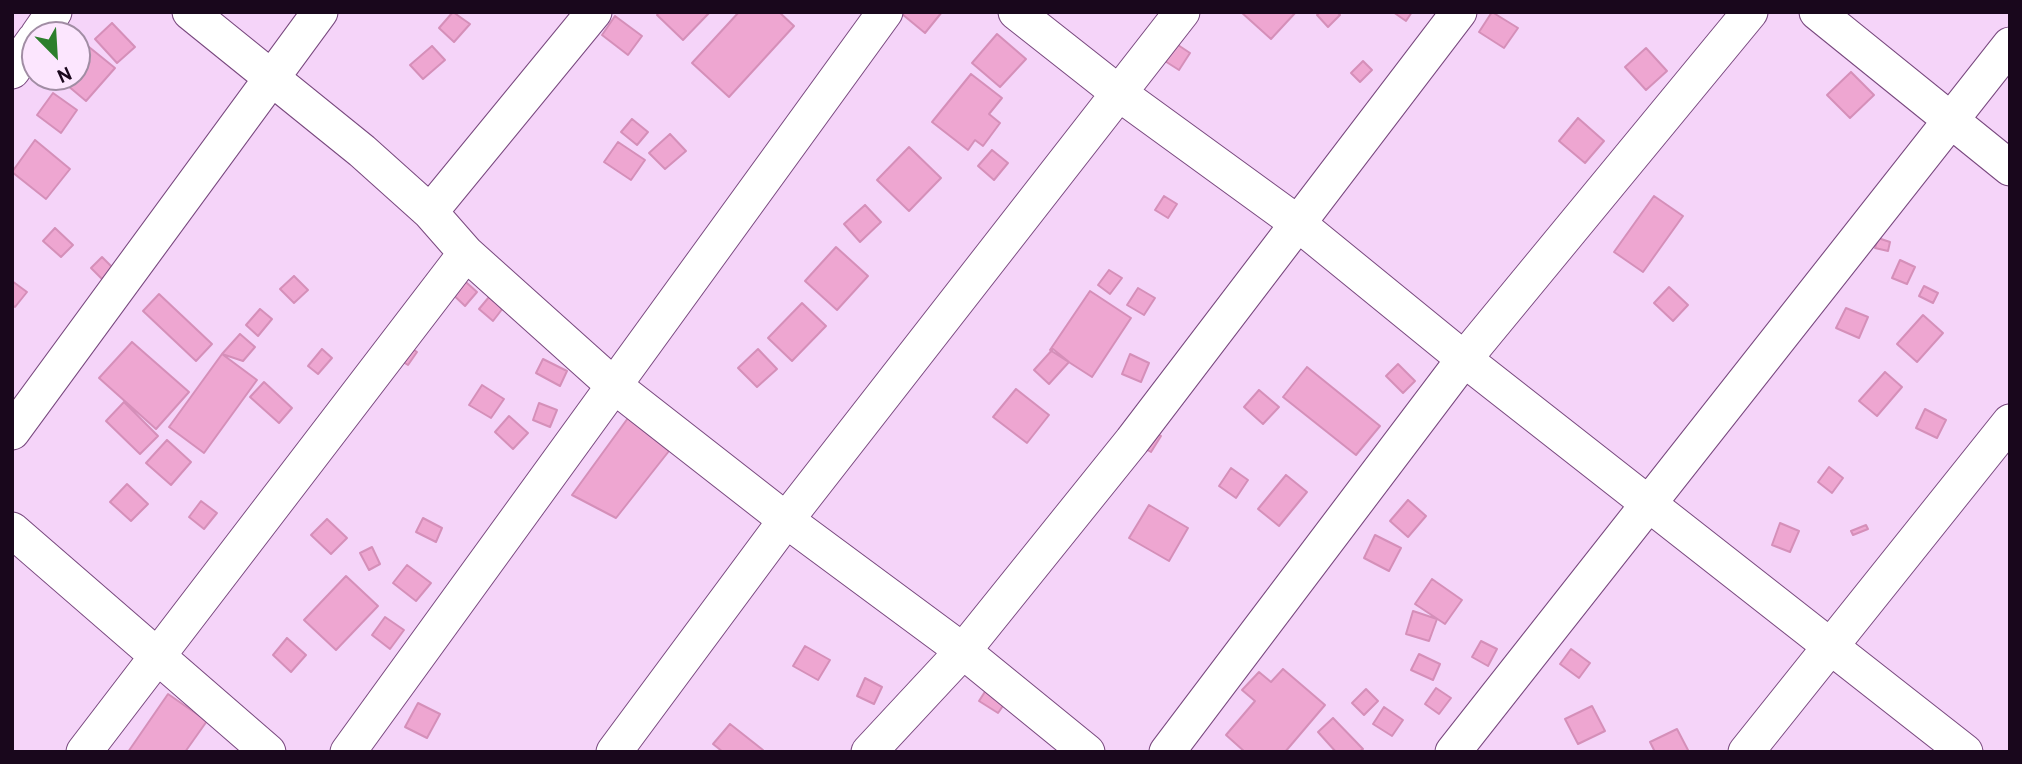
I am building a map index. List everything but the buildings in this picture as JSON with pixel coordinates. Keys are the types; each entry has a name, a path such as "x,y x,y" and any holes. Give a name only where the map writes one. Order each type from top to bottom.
{"street":[{"path":"191,12 273,77 430,212 466,253 612,384 786,520 963,651 1087,752"},
{"path":"12,432 320,12"},
{"path":"430,212 594,12"},
{"path":"348,752 612,384 885,12"},
{"path":"1016,12 1120,94 1296,222 1464,359 1965,752"},
{"path":"614,752 786,520 1182,12"},
{"path":"869,752 963,651 1132,441 1458,12"},
{"path":"1167,752 1464,359 1750,12"},
{"path":"1817,12 2010,168"},
{"path":"1453,752 2010,45"},
{"path":"84,752 466,253"},
{"path":"1746,752 2010,422"},
{"path":"12,530 156,658 268,752"}]}
